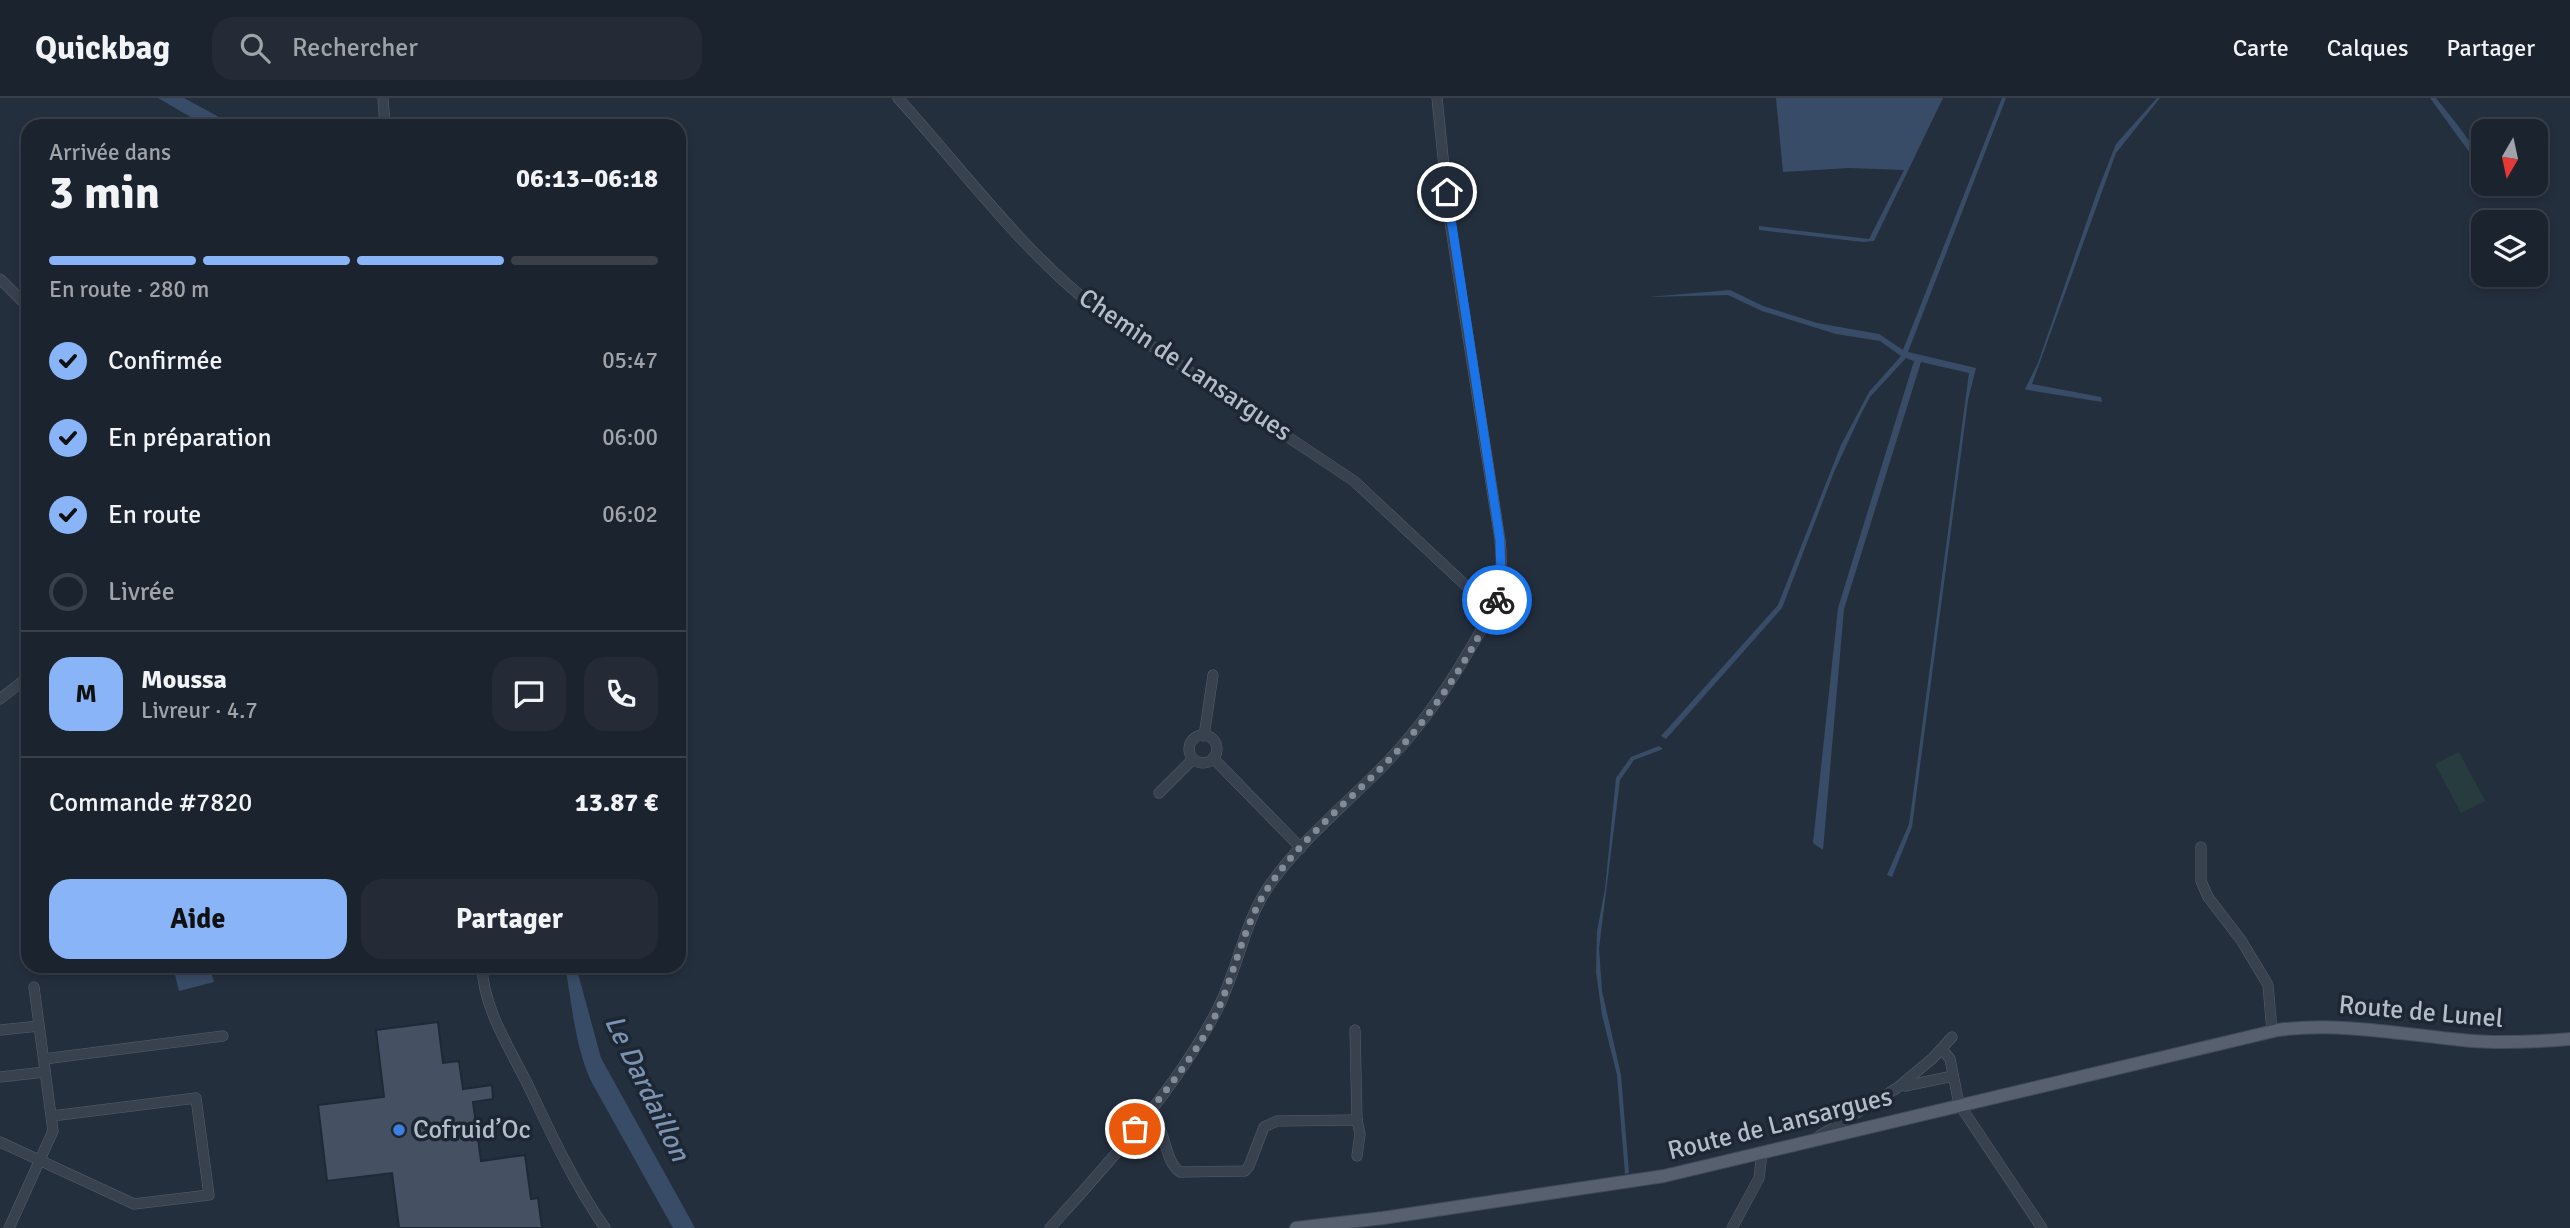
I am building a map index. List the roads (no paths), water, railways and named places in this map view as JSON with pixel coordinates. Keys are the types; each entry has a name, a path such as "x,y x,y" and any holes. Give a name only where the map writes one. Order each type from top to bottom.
{"main road":[{"name":"Route de Lunel","path":"2270,1032 2328,1026 2464,1041 2524,1042 2570,1039"},
{"name":"Route de Lansargues","path":"1296,1228 1383,1218 1664,1176 2270,1032"}],"street":[{"path":"383,98 384,119"},
{"name":"Chemin de Lansargues","path":"898,98 1028,249 1074,292 1354,481 1492,610"},
{"path":"1050,1228 1148,1112 1185,1063 1216,1014 1259,902 1270,884 1412,733 1444,691 1498,597 1502,558 1449,216 1437,98"},
{"path":"0,279 21,300"},
{"path":"1204,736 1213,676"},
{"path":"0,699 21,682"},
{"path":"1204,736 1215,743 1213,758 1205,763 1193,759 1189,752 1190,743 1196,737 1204,736"},
{"path":"1213,758 1301,848"},
{"path":"1159,793 1193,759"},
{"path":"2201,847 2201,881 2208,897 2241,940 2268,985 2270,1032"},
{"path":"483,973 488,999 500,1028 560,1153 605,1228"},
{"path":"9,1228 52,1138 52,1116 34,987"},
{"path":"0,1030 39,1026"},
{"path":"1355,1030 1357,1120 1360,1134 1357,1156"},
{"path":"44,1059 223,1037"},
{"path":"1812,1141 1833,1125 1897,1088 1952,1038"},
{"path":"1942,1049 1950,1059 1959,1104 2042,1228"},
{"path":"0,1077 46,1072"},
{"path":"1897,1088 1953,1076"},
{"path":"0,1143 134,1204 209,1195 196,1098 52,1116"},
{"path":"1148,1112 1161,1126 1173,1166 1185,1173 1245,1171 1252,1161 1262,1131 1271,1122 1357,1120"},
{"path":"1732,1228 1759,1178 1762,1153"}],"water":[{"path":"158,98 184,98 222,119 194,119"},
{"path":"1776,98 1943,98 1874,241 1759,230 1759,226 1869,239 1904,170 1849,168 1783,172"},
{"path":"2002,98 2006,98 1908,352 1976,368 1968,400 1912,827 1892,877 1887,875 1909,824 1969,373 1921,362 1844,609 1823,850 1813,843 1838,608 1914,361 1906,358 1870,397 1834,472 1782,608 1666,739 1661,736 1778,605 1841,445 1869,392 1901,356 1880,341 1836,334 1762,311 1728,295 1648,297 1730,290 1763,306 1817,323 1879,334 1903,350"},
{"path":"2157,98 2160,98 2116,153 2032,384 2101,397 2102,402 2025,389 2038,363 2116,144"},
{"path":"2430,98 2436,98 2464,134 2471,145 2471,154"},
{"path":"1659,746 1663,749 1634,760 1620,780 1599,948 1602,991 1621,1075 1629,1173 1625,1174 1617,1075 1602,1015 1596,972 1597,931 1605,889 1616,778 1631,757"},
{"path":"175,973 211,973 214,982 179,991"},
{"path":"566,973 578,973 601,1058 695,1228 673,1228 591,1081 578,1039"}],"place":[{"name":"Cofruid’Oc","path":"399,1130"}],"water label":[{"name":"Le Dardaillon","path":"647,1088"}]}
